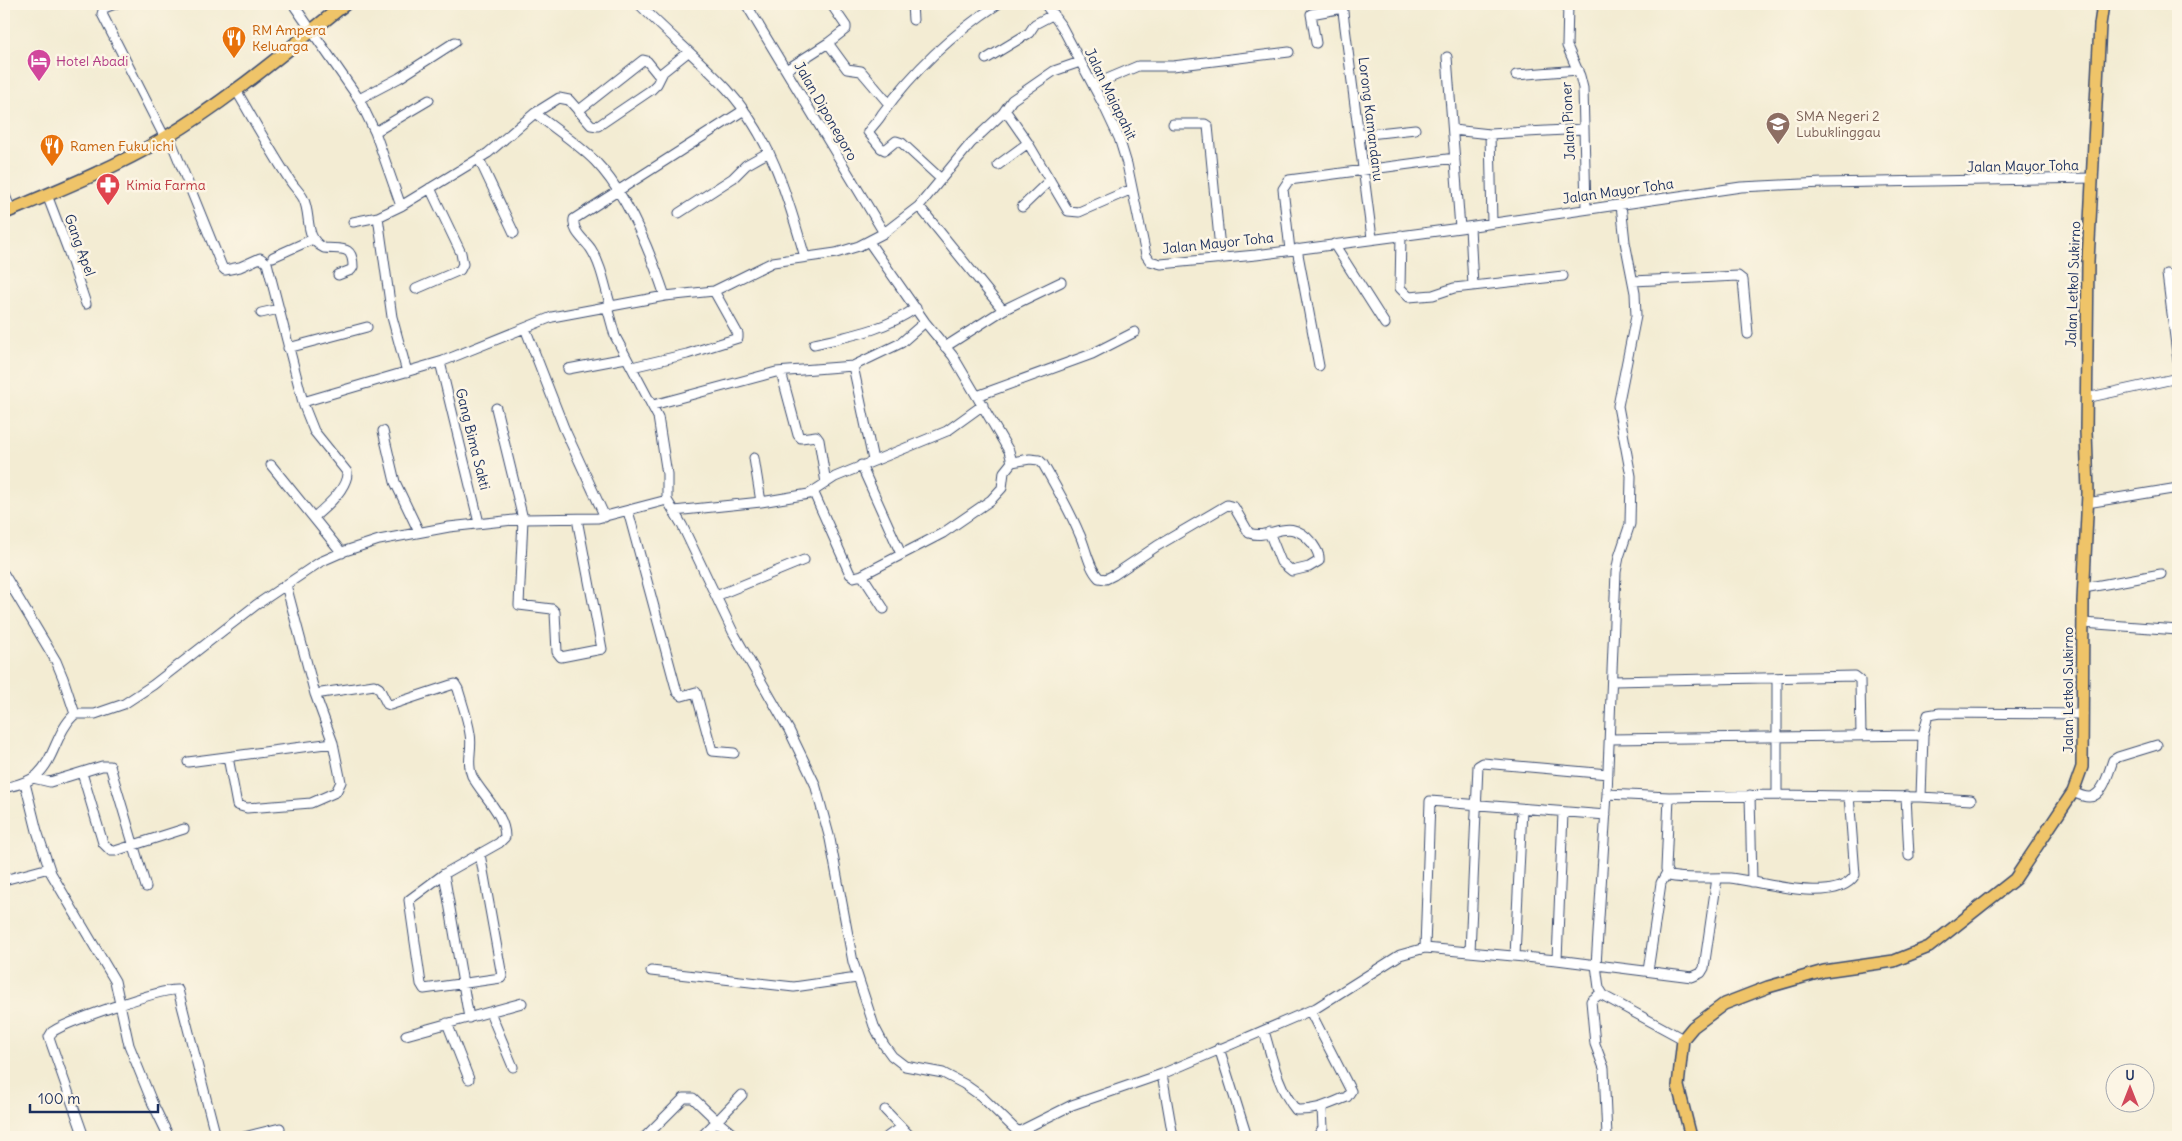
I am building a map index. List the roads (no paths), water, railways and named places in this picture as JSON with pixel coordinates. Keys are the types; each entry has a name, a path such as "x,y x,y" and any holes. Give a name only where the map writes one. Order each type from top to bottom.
{"highway":[{"path":"7,212 47,196 124,160 167,137 236,90 345,4"}],"main road":[{"name":"Jalan Letkol Sukirno","path":"1683,1039 1693,1027 1724,1004 1768,987 1824,972 1894,961 1929,947 2015,878 2072,792 2082,767 2083,623 2087,503 2088,261 2100,25 2103,4"},
{"path":"1683,1039 1678,1086 1691,1137"}],"street":[{"path":"115,4 104,8 102,14 167,137 222,267 225,270 230,270 260,258 264,259 303,402 314,431 347,475 345,483 330,504 314,517"},
{"path":"293,4 359,99 375,132 401,206"},
{"path":"639,4 726,89 744,110 769,152 783,182 806,257"},
{"name":"Jalan Diponegoro","path":"746,4 884,233"},
{"path":"786,70 828,44 846,29 846,26 830,4"},
{"path":"912,4 913,20"},
{"path":"941,179 902,143 896,141 885,150 869,135 870,130 889,104 937,50 962,28 998,4"},
{"name":"Jalan Majapahit","path":"1045,4 1054,14 1093,85 1119,138 1144,246 1150,261"},
{"name":"Jalan Pioner","path":"1568,4 1566,41 1578,70 1582,88 1586,209"},
{"path":"1316,43 1311,14 1343,6"},
{"name":"Lorong Kamandanu","path":"1343,6 1372,238"},
{"path":"986,59 1029,33 1035,24 1054,14"},
{"path":"359,99 399,78 455,42"},
{"path":"828,44 847,69 860,71 889,104"},
{"path":"353,222 378,217 401,206 479,159 496,148 535,113 555,99 563,97 569,100 591,125 598,126 651,90 657,84 660,77 688,52"},
{"path":"1093,85 1138,66 1174,66 1289,52"},
{"path":"1447,57 1455,158 1473,286"},
{"path":"578,111 643,60 647,61 660,77"},
{"path":"303,402 440,362 552,317 665,296 714,291 773,262 847,251 869,242 919,206 971,143 1005,110 1012,100 1054,71 1080,62"},
{"path":"1516,75 1578,70"},
{"path":"236,90 302,197 306,206 313,239 324,248 343,248 348,251 352,267 350,270 338,275"},
{"path":"375,132 429,100"},
{"path":"744,110 580,215 574,219 573,224 596,260 616,336 658,417 667,474 667,500 733,632 789,730 815,784 830,838 857,978 874,1026 892,1056 905,1066 943,1073 964,1084 981,1096 1014,1135 1072,1104 1162,1074 1310,1011 1341,994 1400,954 1425,948 1557,960 1692,977 1701,973 1717,878"},
{"path":"1005,110 1028,143 1066,208 1071,212 1079,212 1132,188"},
{"path":"535,113 596,162 617,192 647,245 665,296"},
{"path":"1174,124 1205,124 1208,126 1222,259"},
{"path":"1360,135 1415,129"},
{"path":"1453,130 1490,134 1584,129"},
{"path":"1490,134 1492,223"},
{"path":"998,165 1028,143"},
{"path":"678,213 733,178 746,165 769,152"},
{"path":"1319,366 1293,249 1283,189 1286,183 1294,178 1455,158"},
{"path":"479,159 514,233"},
{"name":"Jalan Mayor Toha","path":"1150,261 1169,265 1222,259 1372,238 1401,236 1734,188 1780,184 2093,178"},
{"path":"1022,207 1050,180"},
{"path":"416,289 460,270 463,264 461,253 430,188"},
{"path":"4,193 7,212"},
{"name":"Gang Apel","path":"47,196 86,304"},
{"path":"1601,993 1596,965 1610,739 1616,572 1630,520 1630,470 1618,406 1636,316 1636,301 1625,242 1621,204"},
{"path":"919,206 1003,310"},
{"path":"378,217 392,316 408,372"},
{"path":"1401,236 1400,288 1410,297 1433,295 1454,288 1562,276"},
{"path":"273,257 313,239"},
{"path":"869,242 925,322 952,356 983,405 1009,451 1012,462"},
{"path":"1334,244 1385,324"},
{"path":"2167,274 2178,362"},
{"path":"1633,281 1738,276 1743,280 1748,334"},
{"path":"945,347 1003,310 1061,282"},
{"path":"632,366 687,354 738,338 738,334 714,291"},
{"path":"814,344 875,330 899,320 916,308"},
{"path":"261,313 279,309"},
{"path":"653,405 781,372 854,366 901,342 925,322"},
{"path":"288,348 367,327"},
{"path":"525,328 564,428 605,517"},
{"path":"977,396 1092,354 1135,332"},
{"path":"568,369 626,358"},
{"name":"Gang Bima Sakti","path":"440,362 479,522"},
{"path":"854,366 873,460"},
{"path":"781,372 798,435 801,438 816,436 819,440 826,483"},
{"path":"2086,398 2178,378"},
{"path":"674,511 804,496 861,465 947,431 983,405"},
{"path":"496,408 523,519 519,606 552,609 555,612 557,652 561,657 602,649 577,519"},
{"path":"383,431 395,482 419,532"},
{"path":"754,458 761,502"},
{"path":"813,492 850,574 854,577 862,575 943,533 991,500 1002,488 1004,472 1012,462 1035,458 1043,464 1066,504 1088,554 1091,566 1099,578 1106,579 1114,575 1227,505 1234,507 1249,533 1257,534 1269,532 1290,529 1299,532 1318,551 1319,561 1309,567 1292,571 1281,562 1269,532"},
{"path":"271,465 342,553"},
{"path":"861,465 901,554"},
{"path":"2087,503 2178,488"},
{"path":"29,781 45,766 63,727 75,714 95,714 124,704 320,562 380,540 419,532 479,522 605,517 667,500"},
{"path":"628,511 677,692 682,696 696,692 712,751 734,753"},
{"path":"716,596 804,560"},
{"path":"4,574 56,661 75,714"},
{"path":"2084,588 2161,574"},
{"path":"862,575 884,609"},
{"path":"228,757 236,805 247,808 311,803 336,792 341,782 333,743 315,694 286,585"},
{"path":"2083,623 2178,630"},
{"path":"1612,681 1858,677 1860,680 1861,736"},
{"path":"1776,795 1777,678"},
{"path":"315,694 374,685 379,688 387,704 390,705 455,684 458,688 470,732 469,764 472,774 492,806 505,831 505,837 480,854 444,874 409,900 421,984 424,989 501,978 502,976 480,854"},
{"path":"1921,797 1923,735 1928,715 2083,714"},
{"path":"1610,739 1923,735"},
{"path":"188,762 333,743"},
{"path":"2072,792 2086,797 2094,796 2099,792 2114,760 2118,757 2158,745"},
{"path":"1470,952 1476,773 1480,763 1608,774"},
{"path":"4,788 29,781 47,783 102,766 110,766 146,887"},
{"path":"82,773 103,843 110,851 184,829"},
{"path":"29,781 37,831 49,868 115,981 135,1062 169,1137"},
{"path":"1607,794 1669,797 1776,795 1906,796 1971,800"},
{"path":"1750,796 1752,882"},
{"path":"1666,874 1676,878 1731,878 1820,890 1839,888 1853,878 1856,872 1850,796"},
{"path":"1906,796 1908,856"},
{"path":"1648,971 1661,883 1666,874 1669,797"},
{"path":"1425,948 1430,802 1606,815"},
{"path":"1515,956 1522,809"},
{"path":"1557,960 1563,813"},
{"path":"4,880 49,868"},
{"path":"444,874 469,1018"},
{"path":"651,972 794,987 857,978"},
{"path":"84,1137 49,1037 56,1029 169,989 178,990 216,1137"},
{"path":"1601,993 1683,1039"},
{"path":"1601,993 1591,1001 1595,1044 1604,1068 1606,1084 1607,1137"},
{"path":"406,1035 522,1003"},
{"path":"1264,1030 1281,1086 1291,1104 1296,1110 1322,1109 1330,1103 1347,1098 1351,1091 1310,1011"},
{"path":"490,1012 513,1067"},
{"path":"447,1023 469,1079"},
{"path":"1220,1048 1247,1137"},
{"path":"1162,1074 1173,1137"},
{"path":"701,1137 742,1095"},
{"path":"645,1137 688,1096 693,1098 735,1136"},
{"path":"1317,1137 1323,1128 1322,1109"},
{"path":"885,1110 911,1137"},
{"path":"887,1137 901,1127"},
{"path":"244,1137 280,1128"}],"place":[{"name":"RM Ampera Keluarga","path":"234,59"},
{"name":"Hotel Abadi","path":"39,82"},
{"name":"SMA Negeri 2 Lubuklinggau","path":"1778,145"},
{"name":"Ramen Fuku ichi","path":"52,167"},
{"name":"Kimia Farma","path":"108,206"}]}
